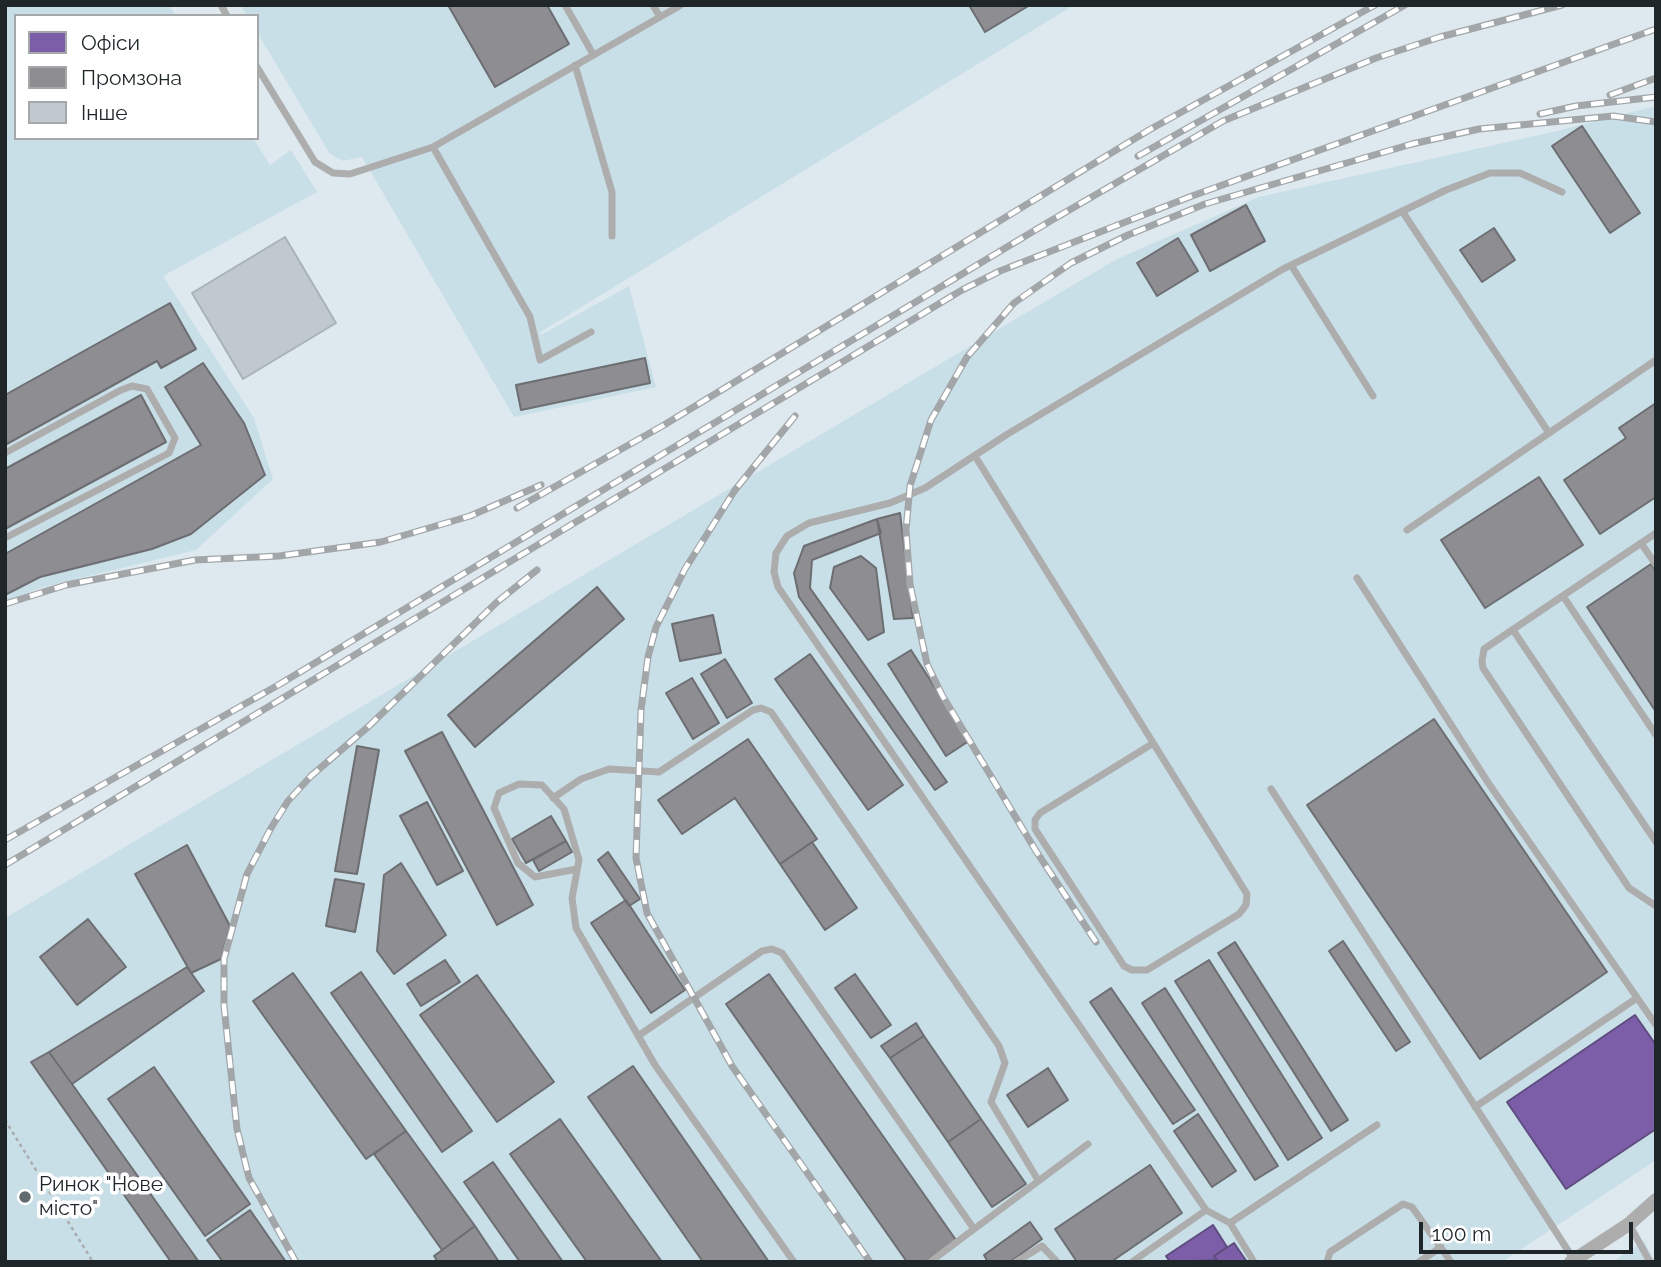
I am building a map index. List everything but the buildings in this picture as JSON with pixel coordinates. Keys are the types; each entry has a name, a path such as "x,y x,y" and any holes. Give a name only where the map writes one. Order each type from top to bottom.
{"street":[{"path":"1573,1261 1629,1224 1656,1200"}],"lane":[{"path":"565,5 593,54"},
{"path":"653,5 660,17"},
{"path":"259,70 307,153 315,162 333,173 350,174 433,147 681,5"},
{"path":"575,65 612,192 612,236"},
{"path":"433,147 530,317 540,360 591,332"},
{"path":"1254,1262 1230,1223 1206,1210 778,587 774,572 776,553 787,537 809,523 890,503 925,488 1291,265 1402,211 1490,173 1520,173 1562,192"},
{"path":"1402,211 1549,433"},
{"path":"1291,265 1373,396"},
{"path":"1407,530 1656,360"},
{"path":"5,453 132,386 147,389 175,438 169,453 5,538"},
{"path":"975,456 1247,894 1246,905 1239,914 1147,970 1132,970 1124,966 1035,829 1035,820 1040,813 1152,744"},
{"path":"1656,533 1484,649 1483,668 1629,888 1656,906"},
{"path":"1641,543 1656,565"},
{"path":"1357,578 1489,784 1656,1025"},
{"path":"1563,596 1656,735"},
{"path":"1513,629 1656,842"},
{"path":"553,797 581,779 609,769 659,772 753,710 761,708 771,712 999,1046 1005,1063 991,1102 1038,1180"},
{"path":"577,869 535,877 518,863 494,808 499,793 519,784 542,785 564,809 579,860 572,898 576,928 655,1065 794,1262"},
{"path":"1271,789 1573,1261"},
{"path":"638,1036 762,951 772,949 782,953 974,1229"},
{"path":"1475,1107 1637,999"},
{"path":"1230,1223 1377,1125"},
{"path":"930,1262 1088,1144"},
{"path":"1327,1262 1331,1252 1403,1204 1412,1207 1451,1262"},
{"path":"1132,1262 1206,1210"},
{"path":"1629,1224 1650,1262"},
{"path":"1016,1262 1042,1246 1048,1249 1057,1262"},
{"path":"1419,1262 1441,1247"},
{"path":"1144,1252 1150,1262"}],"path":[{"path":"5,1120 93,1262"}],"shaded area":[{"path":"5,5 169,5 175,14 14,14 14,140 254,140 270,165 291,150 317,192 163,276 254,418 273,479 196,550 40,588 5,602"},
{"path":"241,5 1074,5 539,333 541,335 629,286 656,387 514,417 362,157 343,161 330,154 259,35 259,14 246,14"},
{"path":"1656,106 1656,1160 1502,1262 5,1262 5,918 1117,259 1259,197 1557,131"},
{"path":"1644,1241 1655,1262 1612,1262"}],"railway":[{"path":"517,508 664,425 1149,130 1375,5"},
{"path":"1138,156 1405,5"},
{"path":"5,840 280,684 1052,220 1223,121 1376,58 1440,37 1562,5"},
{"path":"5,865 962,290 1000,271 1192,196 1656,29"},
{"path":"1610,95 1656,78"},
{"path":"1540,114 1576,106 1656,97"},
{"path":"1096,942 1036,851 942,695 927,664 910,584 906,530 910,486 931,420 967,357 1014,303 1071,263 1128,235 1205,204 1412,144 1479,129 1613,116 1656,122"},
{"path":"795,416 735,490 685,569 656,627 648,657 641,710 636,858 647,913 732,1066 870,1262"},
{"path":"5,604 66,585 195,560 279,556 381,542 470,516 541,485"},
{"path":"296,1262 249,1178 237,1129 224,1006 224,959 247,874 288,801 311,776 369,726 497,602 537,570"}],"place":[{"name":"Ринок \"Нове місто\"","path":"25,1197"}]}
